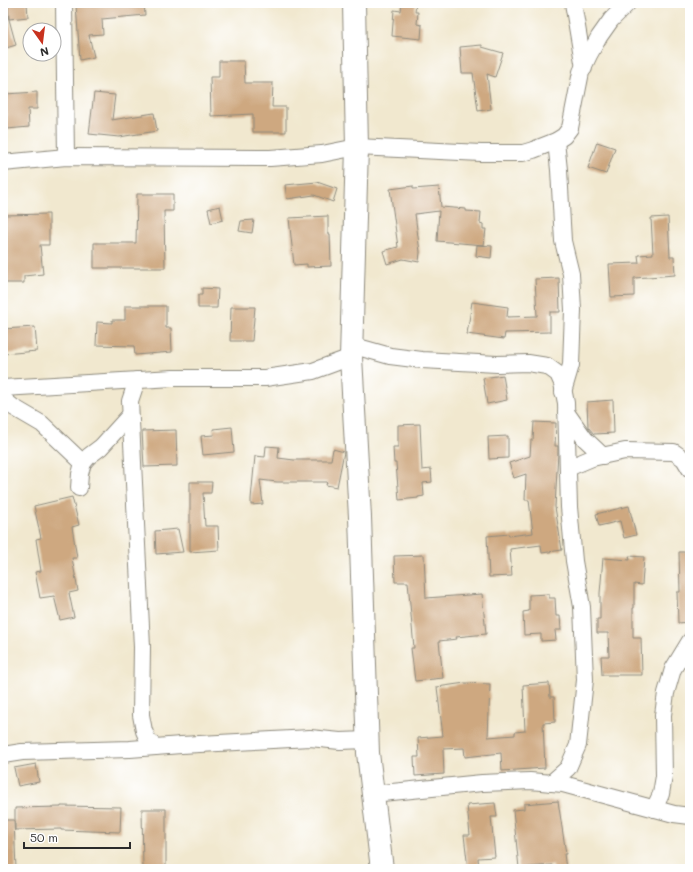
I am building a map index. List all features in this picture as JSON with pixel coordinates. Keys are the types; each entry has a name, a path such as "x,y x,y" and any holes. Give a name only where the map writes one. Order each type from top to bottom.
{"street":[{"path":"64,3 66,157"},
{"path":"354,3 357,147 351,351 360,517 367,740 372,794 382,869"},
{"path":"573,3 584,68"},
{"path":"3,162 66,157 270,158 322,154 357,147 523,153 556,142 564,136 570,128 584,68 599,37 611,20 628,3"},
{"path":"556,142 563,241 571,274 573,310 571,365 564,392"},
{"path":"3,388 173,378 265,378 313,371 351,351 422,360 496,364 528,363 547,366 558,374 564,392 571,538 582,607 585,680 578,745 568,768 551,783"},
{"path":"138,380 130,401 130,415 134,463 142,648 141,715 144,732 148,740 155,747"},
{"path":"3,400 42,424 83,463"},
{"path":"566,412 585,439 603,456"},
{"path":"79,488 80,474 83,463 89,456 101,447 130,415"},
{"path":"568,468 592,458 625,451 674,452 684,459 690,469"},
{"path":"654,809 661,794 663,782 663,716 666,693 673,671 690,641"},
{"path":"673,671 690,668"},
{"path":"130,749 135,735 143,722"},
{"path":"3,755 22,752 130,749 310,738 340,741 367,740"},
{"path":"3,748 22,752"},
{"path":"372,794 482,783 530,781 563,784 654,809 690,816"}],"building":[{"path":"8,3 27,3 28,17 9,19"},
{"path":"78,3 144,3 145,15 102,19 103,34 89,35 94,57 80,60 76,5 78,5"},
{"path":"402,3 416,3 415,12 418,12 417,24 422,25 421,39 392,36 394,10 401,11"},
{"path":"3,12 7,12 16,45 3,49"},
{"path":"482,45 482,47 503,53 495,77 487,74 491,109 478,111 473,73 462,73 460,47"},
{"path":"219,61 244,61 245,83 273,83 272,107 286,107 286,132 253,132 253,114 211,116 210,77 219,77"},
{"path":"37,92 37,109 28,109 29,127 7,129 5,94"},
{"path":"94,93 115,95 112,120 154,113 157,131 119,137 89,134"},
{"path":"597,142 615,148 606,174 588,168"},
{"path":"317,182 337,189 333,202 314,195 287,199 285,185"},
{"path":"413,186 413,189 439,187 441,207 481,212 480,223 483,224 483,229 486,229 484,245 437,241 439,211 415,214 420,252 419,262 403,259 387,264 383,251 398,247 390,189"},
{"path":"137,194 173,194 173,211 164,211 165,268 94,268 94,243 136,243"},
{"path":"220,206 223,220 211,223 208,209"},
{"path":"49,214 49,245 40,245 43,274 24,276 24,283 3,283 3,215"},
{"path":"328,216 331,266 307,267 307,264 294,265 289,218"},
{"path":"668,217 670,257 674,257 675,275 634,278 634,296 611,297 609,264 639,263 638,255 653,254 651,218"},
{"path":"254,220 252,233 239,231 241,221"},
{"path":"477,245 492,246 491,258 476,256"},
{"path":"559,278 560,312 550,312 550,332 505,333 504,339 467,334 472,302 508,307 507,317 537,316 535,279"},
{"path":"202,288 218,289 217,308 198,308 198,295 202,295"},
{"path":"125,306 166,306 166,328 171,328 172,352 135,355 134,346 96,345 97,322 112,323 112,320 125,320"},
{"path":"231,307 255,307 252,341 230,341"},
{"path":"35,327 37,351 3,354 3,329"},
{"path":"503,375 507,400 487,404 483,378"},
{"path":"613,400 614,433 594,434 588,427 587,402"},
{"path":"534,422 556,423 555,446 558,446 558,452 555,507 562,550 542,553 541,545 510,549 512,576 489,577 487,536 509,534 509,536 533,533 529,500 525,500 526,474 514,478 509,463 530,456"},
{"path":"420,424 422,470 431,469 432,482 423,483 424,496 399,500 393,447 398,447 398,425"},
{"path":"232,427 234,452 203,455 201,436 214,435 213,429"},
{"path":"176,430 177,466 144,467 142,431"},
{"path":"508,436 508,458 489,459 488,437"},
{"path":"266,446 279,447 278,458 294,460 331,460 333,449 344,452 337,487 326,485 327,482 277,482 260,480 263,504 251,505 255,456 265,457"},
{"path":"190,482 212,482 211,493 203,493 205,526 218,526 219,550 190,552"},
{"path":"72,497 79,525 72,527 77,558 72,558 78,591 69,593 74,617 60,620 54,596 40,598 35,572 41,571 36,539 41,538 34,506"},
{"path":"629,506 636,535 624,538 620,521 599,526 596,514"},
{"path":"178,529 183,552 156,554 155,531"},
{"path":"679,552 690,552 690,622 678,623 677,592 680,592"},
{"path":"424,555 426,598 482,594 486,634 456,637 457,639 439,641 443,678 415,681 411,648 414,648 408,582 395,582 394,556"},
{"path":"629,556 644,557 642,585 634,584 633,608 633,638 641,638 642,675 602,675 601,656 609,656 608,633 597,633 597,619 600,619 600,593 603,558 630,560"},
{"path":"549,594 549,598 555,598 556,616 560,616 561,630 555,630 556,640 541,641 541,634 524,635 523,612 529,611 529,595"},
{"path":"465,683 490,684 488,737 515,735 515,732 525,731 523,685 549,683 550,697 554,697 555,722 543,723 545,768 502,771 501,753 465,757 464,748 443,749 444,774 415,776 414,757 419,757 418,738 443,736 437,687"},
{"path":"36,764 39,782 18,786 14,768"},
{"path":"558,801 566,854 564,854 566,869 553,869 552,865 519,868 513,810 524,809 524,804"},
{"path":"495,803 497,817 491,817 495,857 478,858 479,869 468,869 464,835 470,835 467,805"},
{"path":"61,806 121,807 120,832 61,829 15,830 15,808"},
{"path":"142,809 166,809 166,869 143,869"},
{"path":"3,820 14,820 16,869 3,869"}]}
